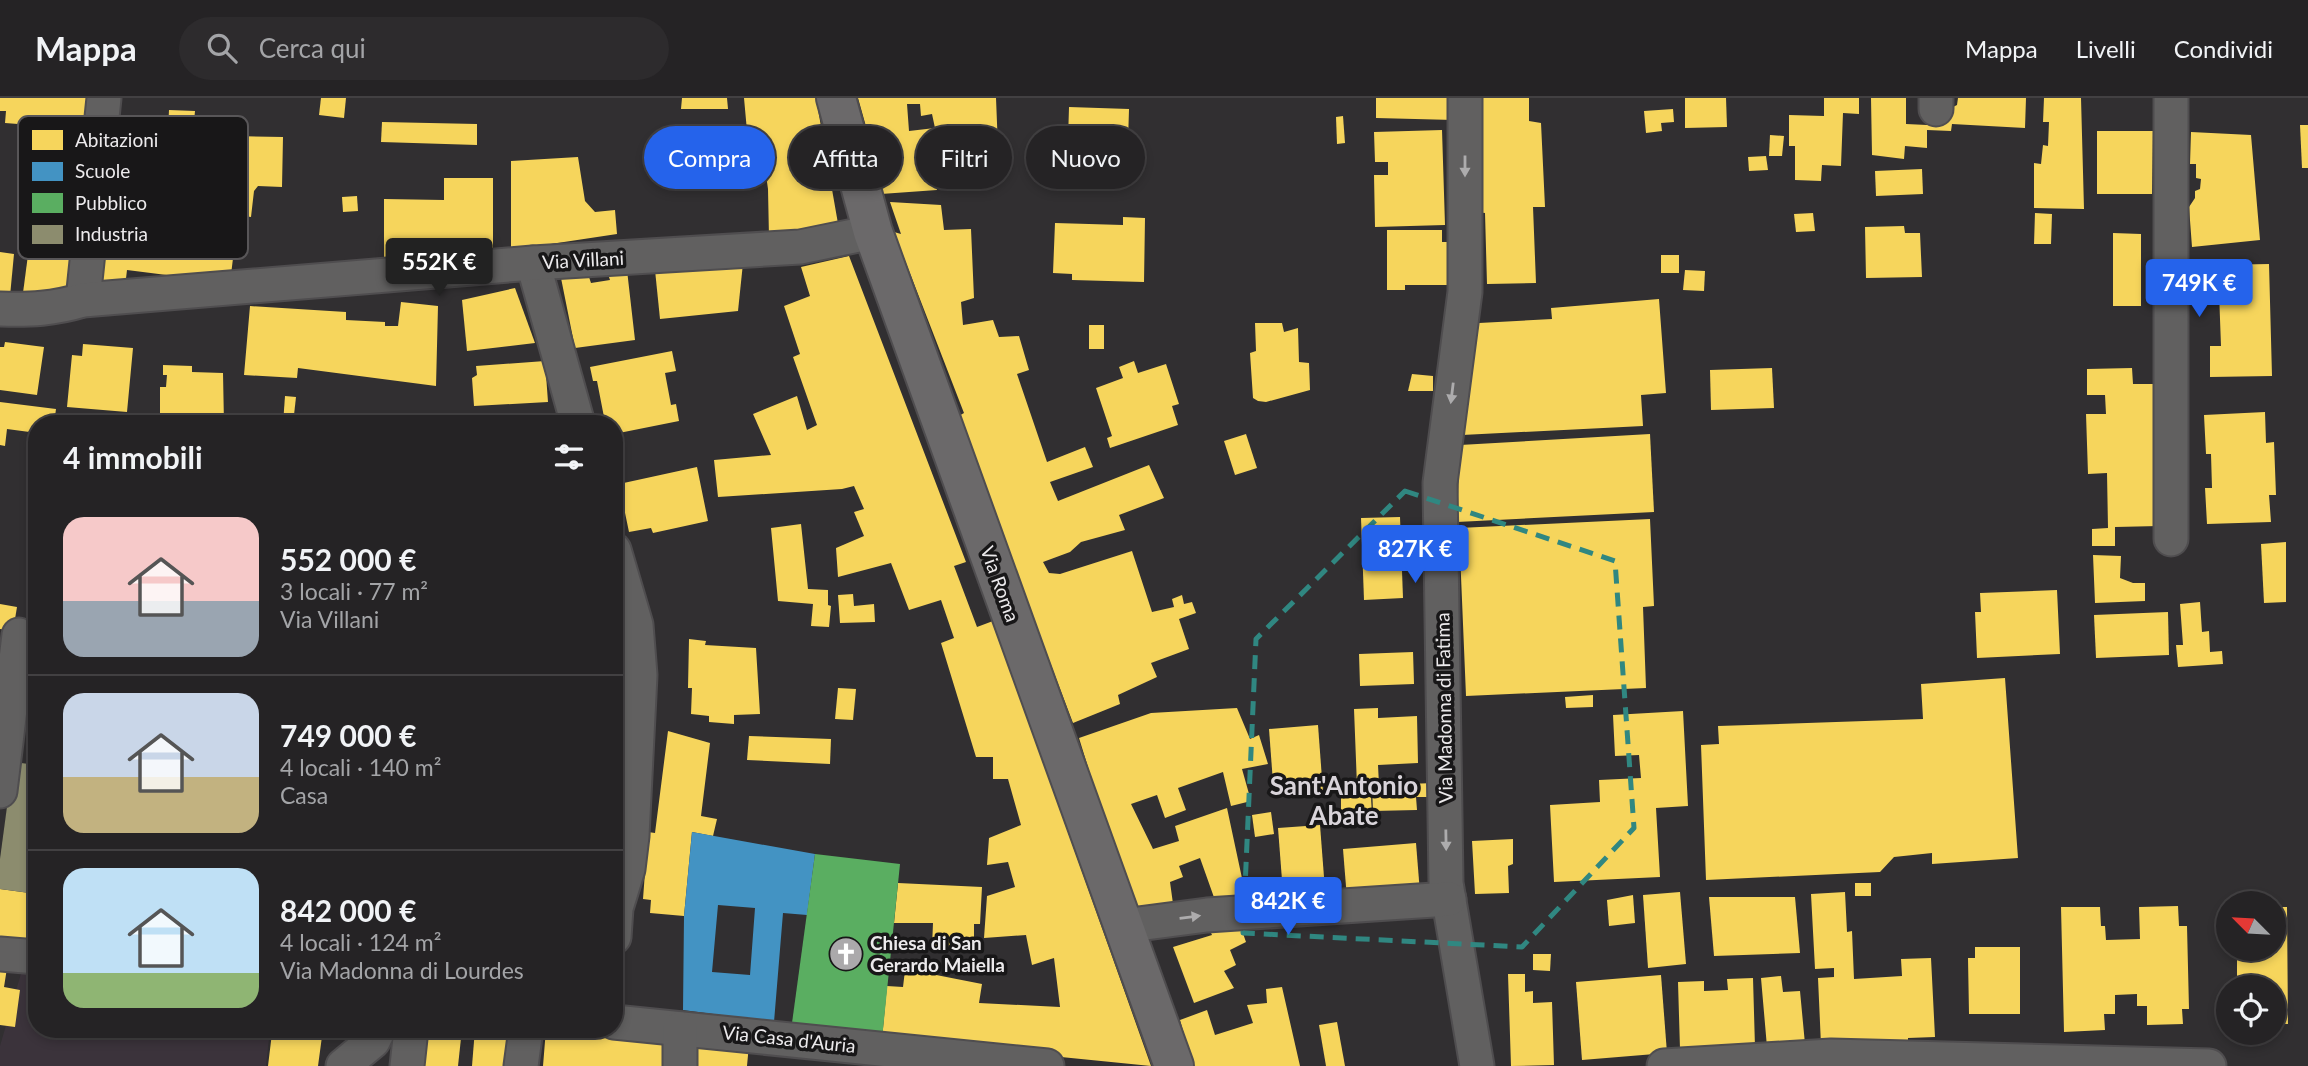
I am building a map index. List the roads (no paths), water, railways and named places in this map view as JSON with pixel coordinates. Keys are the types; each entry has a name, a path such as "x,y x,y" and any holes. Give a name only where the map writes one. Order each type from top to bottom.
{"main road":[{"name":"Via Roma","path":"836,98 873,232 1174,1066"}],"street":[{"path":"102,116 104,98"},
{"name":"Via Madonna di Fatima","path":"1465,98 1465,292 1440,483 1446,869 1477,1066"},
{"path":"2171,98 2171,539"},
{"name":"Via Villani","path":"0,309 32,310 83,300 533,263 800,247 873,232"},
{"path":"83,300 87,259"},
{"path":"533,263 576,415"},
{"path":"623,581 636,625 640,675 632,836 623,885"},
{"path":"0,792 19,635"},
{"path":"1123,926 1207,915 1449,899"},
{"path":"0,954 28,956"},
{"name":"Via Casa d'Auria","path":"623,1023 855,1056 1047,1066"},
{"path":"680,1029 680,1066"},
{"path":"343,1066 374,1038"},
{"path":"407,1066 410,1038"},
{"path":"521,1066 525,1038"},
{"path":"1664,1066 1831,1056 1884,1062 2209,1066"}],"place":[{"name":"Chiesa di San Gerardo Maiella","path":"846,954"}],"district":[{"name":"Sant'Antonio Abate","path":"1344,801"}]}
